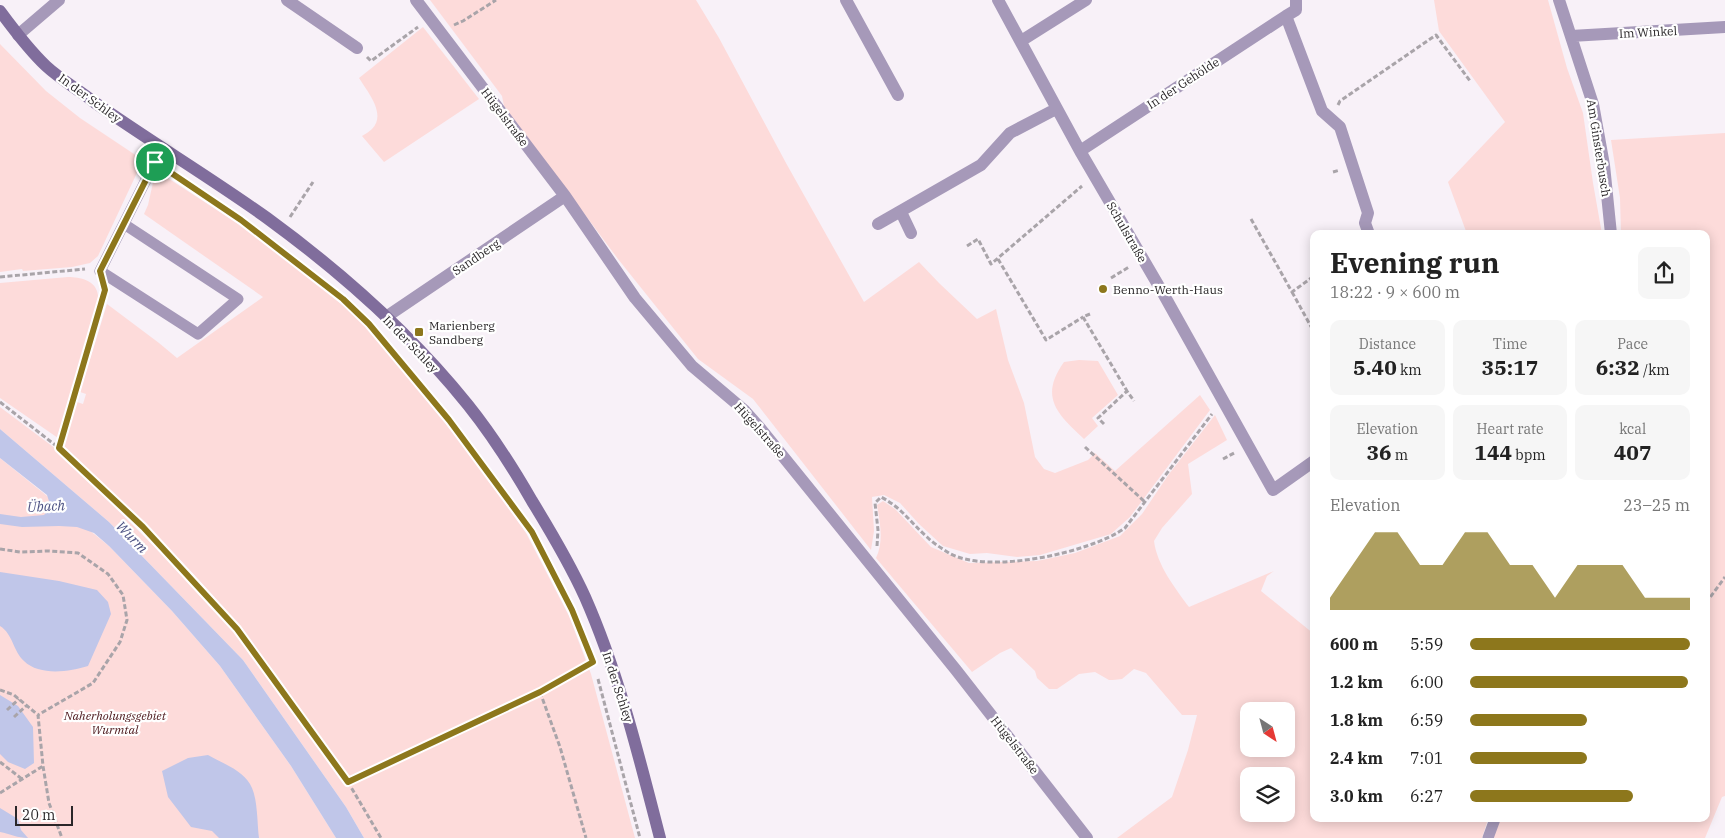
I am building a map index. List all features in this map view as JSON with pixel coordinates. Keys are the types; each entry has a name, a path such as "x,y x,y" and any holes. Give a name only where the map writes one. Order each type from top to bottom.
{"street":[{"path":"18,35 59,0"},
{"path":"287,0 357,48"},
{"name":"Hügelstraße","path":"416,0 565,196 627,288 678,352 744,410 956,670 1087,838"},
{"path":"846,0 898,95"},
{"name":"Schulstraße","path":"998,0 1095,178 1143,259 1273,490 1310,464"},
{"path":"1021,41 1086,0"},
{"name":"In der Gehölde","path":"1080,151 1296,10 1296,0"},
{"name":"Am Ginsterbusch","path":"1559,0 1593,104 1604,165 1611,230"},
{"path":"1286,16 1322,111 1340,127 1368,213 1365,223 1368,230"},
{"name":"In der Schley","path":"2,18 47,67 162,149 282,229 328,264 418,349 468,405 512,468 552,532 584,595 609,657 634,738 660,838"},
{"name":"Im Winkel","path":"1571,36 1725,27"},
{"path":"878,224 981,165 1010,134 1056,108"},
{"name":"Sandberg","path":"386,317 565,196"},
{"path":"901,212 911,232"}],"lane":[{"path":"124,224 238,299 198,334 100,271 162,149"},
{"path":"1488,838 1494,822"}],"path":[{"path":"440,30 463,21 496,0"},
{"path":"371,61 430,19"},
{"path":"1337,108 1340,101 1436,35 1470,81"},
{"path":"967,246 978,239 991,264 1084,183 1095,178"},
{"path":"282,229 313,182"},
{"path":"1251,219 1310,325"},
{"path":"248,226 324,284"},
{"path":"998,259 1046,340 1090,314"},
{"path":"1111,278 1143,259"},
{"path":"0,277 90,269 100,271 105,290 59,448"},
{"path":"1292,292 1310,279"},
{"path":"1083,317 1134,401"},
{"path":"369,324 449,420 526,524"},
{"path":"1104,424 1098,418 1127,391"},
{"path":"0,402 59,448 143,527 237,629 348,782 381,838"},
{"path":"866,559 877,548 878,530 875,502 881,497 894,504 928,538 950,554 972,560 1040,558 1078,550 1115,535 1125,528 1212,414 1226,406"},
{"path":"1085,447 1145,502"},
{"path":"0,549 20,552 78,553 108,574 123,595 127,620 120,642 93,683 38,715"},
{"path":"546,558 568,601"},
{"path":"1710,598 1725,577"},
{"path":"348,782 540,692 593,662 590,654"},
{"path":"596,672 640,838"},
{"path":"0,690 14,695 38,715 49,803 62,838"},
{"path":"540,692 560,747 586,838"},
{"path":"7,710 19,699"},
{"path":"14,717 26,706"},
{"path":"0,762 22,779"},
{"path":"0,793 43,766"}],"green space":[{"path":"430,0 696,0 719,38 864,302 919,262 977,319 996,309 1008,360 1024,403 1035,457 1044,469 1055,473 1088,460 1095,453 1115,471 1200,395 1210,410 1130,517 1111,534 1040,555 1017,557 987,553 970,554 943,546 900,503 884,495 872,497 874,531 871,550 753,399 698,359 618,259 504,106 502,96"},
{"path":"1434,0 1548,0 1567,68 1583,113 1601,230 1466,230 1448,182 1505,122 1439,31"},
{"path":"423,27 479,99 384,162 362,136 372,129 376,123 377,110 371,96 359,78"},
{"path":"0,44 46,91 80,118 143,160 98,256 90,263 72,267 0,272"},
{"path":"1725,133 1725,796 1722,797 1705,838 1491,838 1498,822 1710,822 1710,230 1621,230 1620,198 1611,140"},
{"path":"160,173 240,225 295,265 360,320 464,446 526,533 569,616 591,674 635,838 364,838 346,807 243,660 109,522 0,429 0,407 56,449 170,562 232,629 282,696 289,693 278,676 213,595 139,519 62,447 77,402 83,404 86,394 80,392 107,304 177,358 263,297 144,214 154,178"},
{"path":"68,277 87,280 91,283 97,290 98,301 93,327 58,438 0,398 0,283"},
{"path":"1079,360 1098,361 1118,395 1092,418 1098,426 1084,439 1059,413 1052,395 1057,374 1064,362"},
{"path":"1215,415 1227,440 1188,464 1192,494 1162,528 1154,541 1156,550 1167,576 1189,607 1274,571 1267,576 1261,591 1310,631 1310,822 1487,822 1482,838 1117,838 1172,797 1188,750 1197,715 1182,715 1146,673 1134,669 1122,679 1113,680 1109,680 1095,672 1079,674 1057,689 1049,689 1037,678 1035,671 1011,648 1000,653 972,672 876,558 881,539 877,505 883,501 895,509 931,547 969,563 1037,561 1075,553 1120,536 1142,514 1169,474"},
{"name":"Naherholungsgebiet Wurmtal","path":"0,458 109,546 172,611 220,666 291,766 336,838 0,838"}],"water":[{"path":"0,429 109,522 243,660 346,807 364,838 336,838 291,766 220,666 172,611 94,533 77,527 22,527 0,524 0,514 21,517 44,515 51,507 47,495 0,458"},
{"path":"0,572 59,581 97,590 108,602 111,614 88,666 72,670 46,671 30,666 20,657 8,633 0,626"},
{"path":"0,695 18,706 33,727 34,763 25,769 8,762 0,754"},
{"path":"208,755 237,771 250,784 256,803 259,838 219,838 212,831 191,827 168,797 162,771 188,758"},
{"path":"0,808 18,819 21,830 28,838 0,832"}],"place":[{"name":"Benno-Werth-Haus","path":"1103,289"},
{"name":"Marienberg Sandberg","path":"419,332"}],"route":[{"path":"155,162 241,220 343,299 369,324 449,420 532,532 572,610 593,662 540,692 348,782 237,629 143,527 59,448 105,290 100,271 155,162"}],"water label":[{"name":"Übach","path":"46,506"},
{"name":"Wurm","path":"132,537"}]}
